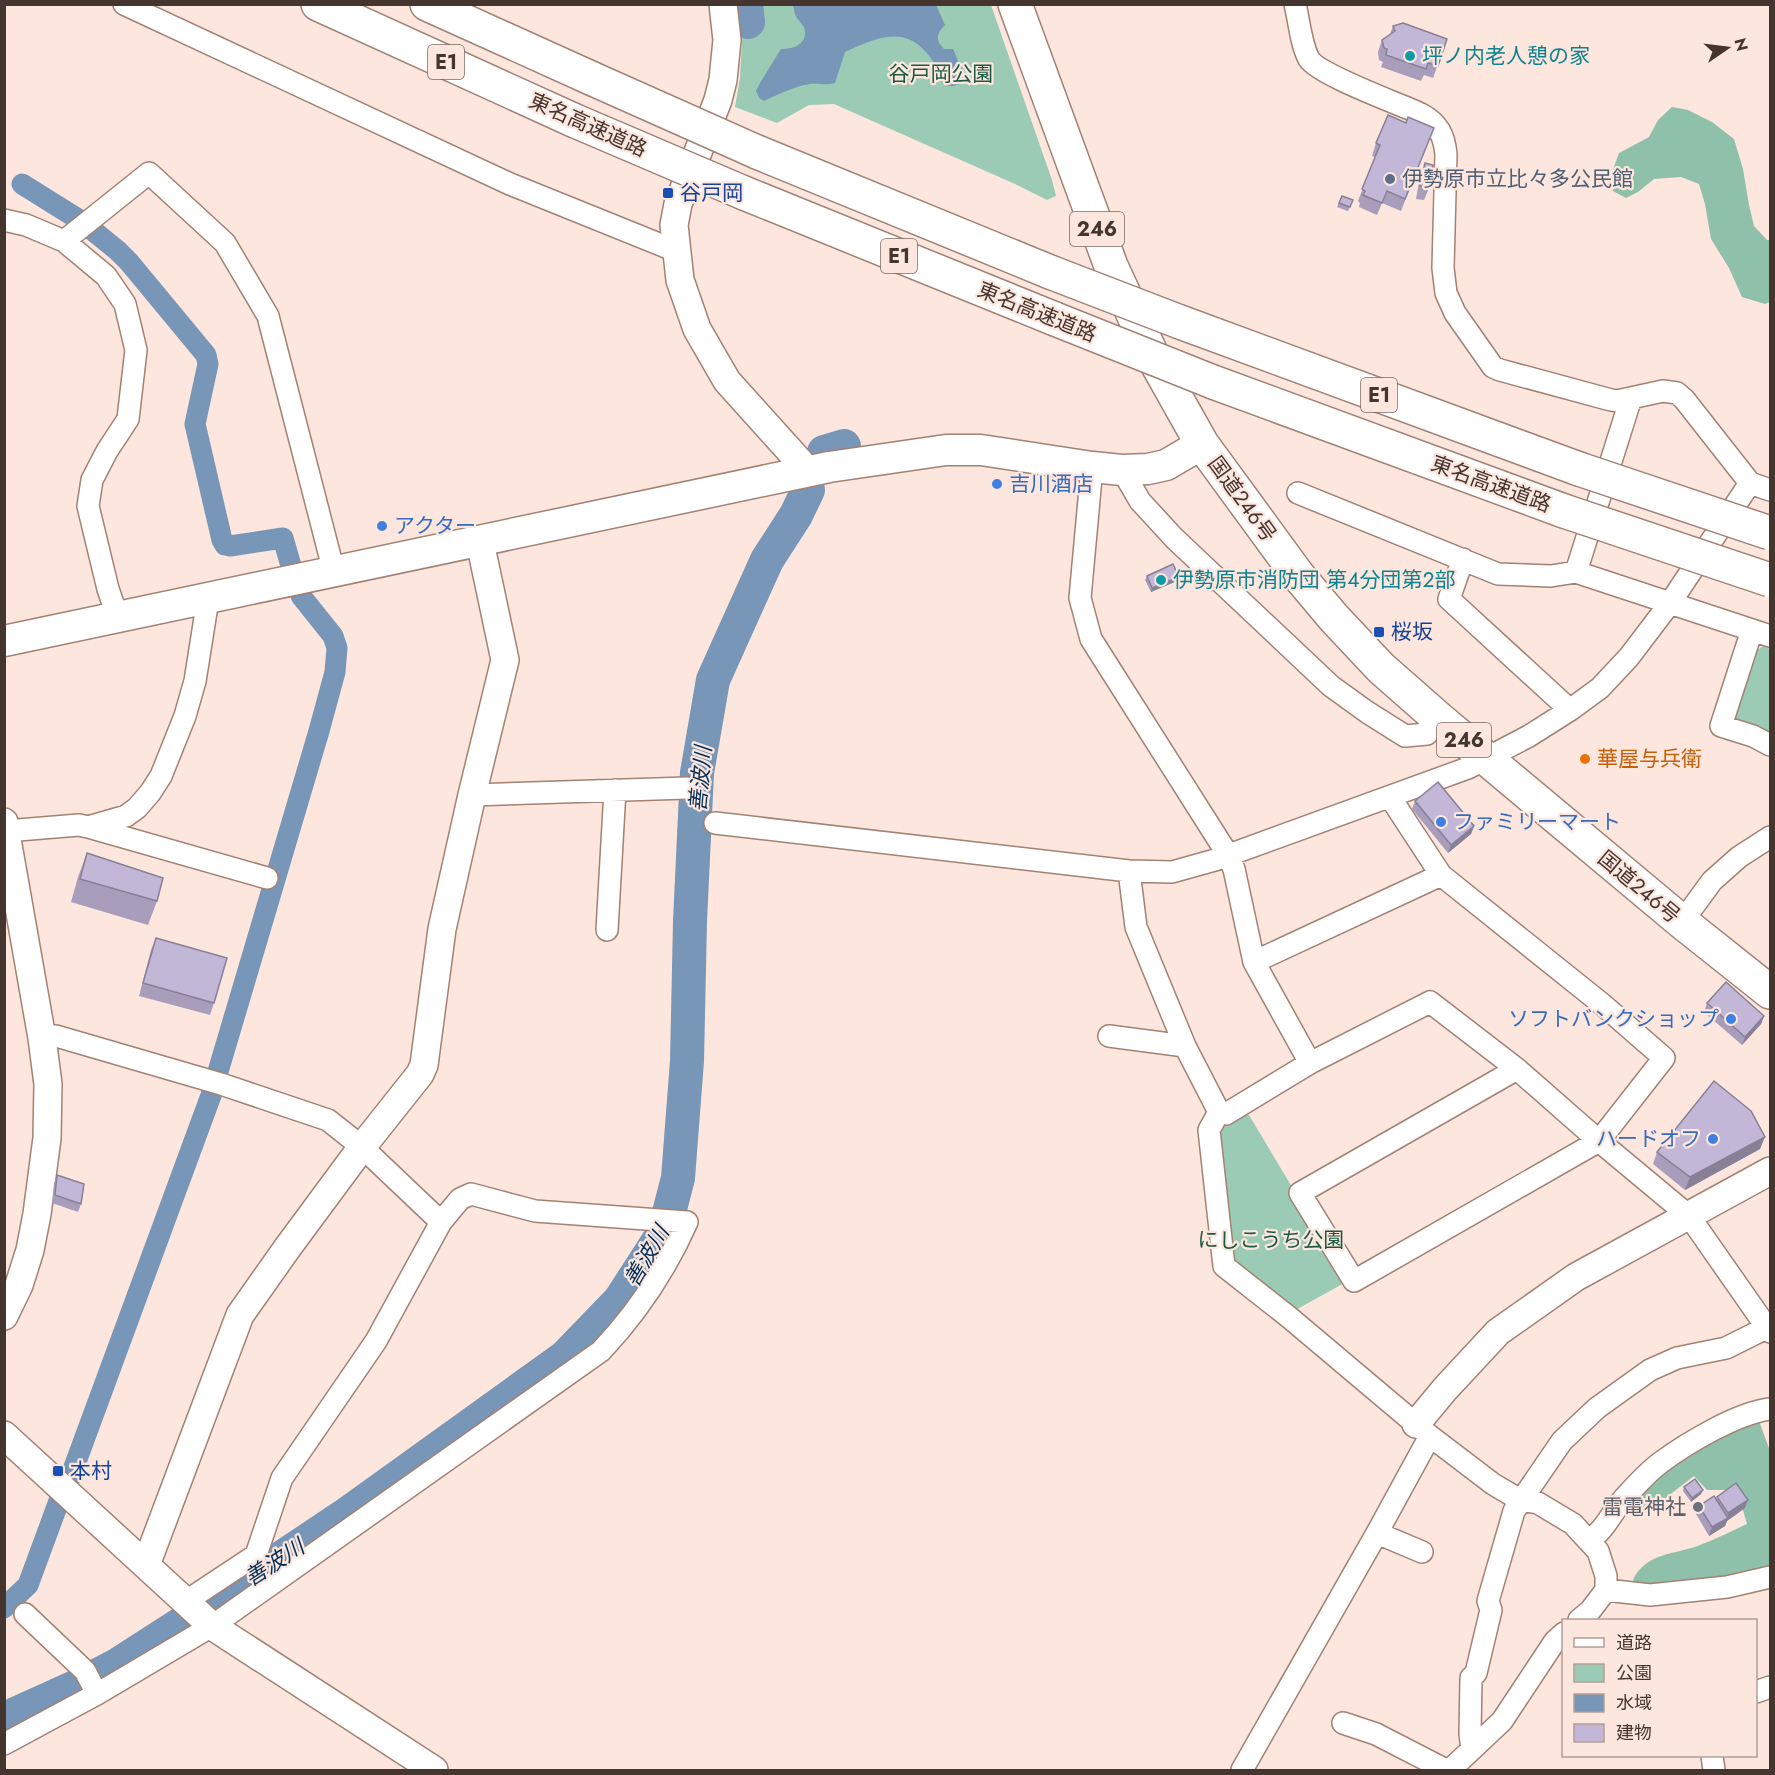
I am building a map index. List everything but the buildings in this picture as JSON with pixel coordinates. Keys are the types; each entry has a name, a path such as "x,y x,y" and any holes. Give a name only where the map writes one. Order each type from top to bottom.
{"highway":[{"name":"東名高速道路","path":"318,4 573,120 744,193 1213,382 1564,511 1770,580"},
{"name":"東名高速道路","path":"428,4 757,152 1050,272 1578,469 1770,533"},
{"name":"国道246号","path":"1015,4 1111,266 1152,355 1202,444 1297,574 1334,618 1382,668 1439,719 1682,922 1770,992"}],"main road":[{"path":"4,641 829,467 946,450 981,450 1092,467 1122,470 1148,469 1166,465 1202,444"}],"street":[{"path":"124,4 510,184 676,251"},
{"path":"723,4 727,40 723,80 718,100 678,204 674,225 680,280 697,329 727,381 809,472"},
{"path":"1295,4 1307,56 1316,66 1331,75 1429,118 1440,129 1445,146 1446,162 1444,282 1455,313 1490,362 1500,370 1617,401 1663,391 1677,393 1750,483 1770,490"},
{"path":"64,241 149,173 225,243 268,316 334,572"},
{"path":"4,220 26,225 64,241 105,276 125,304 136,350 128,419 107,451 92,480 88,506 108,589 118,618"},
{"path":"1576,572 1631,398"},
{"path":"1092,467 1080,598 1091,639 1228,855 1234,869 1254,962 1310,1064"},
{"path":"1122,470 1140,501 1174,537 1331,686 1366,712 1405,736 1427,734 1439,719"},
{"path":"715,823 1129,871 1172,872 1228,855 1468,768 1508,748 1570,710 1600,688 1629,657 1670,603 1750,483"},
{"path":"1298,493 1498,574 1551,576 1576,572 1761,633 1721,726 1753,736 1770,745"},
{"path":"146,1565 240,1315 288,1247 420,1074 424,1065 442,929 505,660 480,542"},
{"path":"1463,560 1449,599 1570,710"},
{"path":"88,826 126,816 150,793 161,776 185,716 195,681 208,599"},
{"path":"472,795 687,788"},
{"path":"607,930 615,790"},
{"path":"1390,797 1441,874 1664,1058 1599,1141 1354,1281 1300,1193 1516,1069"},
{"path":"4,1316 22,1276 37,1214 47,1138 48,1084 5,826 88,826 267,878"},
{"path":"1682,922 1712,881 1739,857 1770,837"},
{"path":"1129,871 1136,927 1185,1046 1219,1112 1226,1114 1310,1064 1430,1002 1516,1069 1689,1216 1770,1329 1726,1348 1677,1358 1650,1370 1597,1408 1562,1441 1520,1500 1514,1511 1488,1601 1491,1610 1476,1673 1471,1678 1472,1749"},
{"path":"1254,962 1441,874"},
{"path":"42,1038 56,1036 221,1084 328,1120 362,1148 441,1222"},
{"path":"1109,1036 1185,1046"},
{"path":"1219,1112 1209,1130 1224,1266 1290,1318 1423,1430 1493,1484 1520,1500 1538,1503 1573,1524 1598,1551 1606,1576 1606,1590 1590,1611 1580,1619"},
{"path":"1242,1770 1377,1533 1423,1430 1445,1389 1498,1332 1576,1277 1770,1171"},
{"path":"4,1744 97,1694 198,1613 601,1351 639,1305 676,1246 687,1222 535,1210 471,1194 460,1199 441,1222 376,1341 282,1478 256,1555 198,1613"},
{"path":"1589,1540 1597,1536 1625,1497 1659,1463 1713,1430 1755,1411 1770,1409"},
{"path":"4,1435 198,1613 434,1770"},
{"path":"1377,1533 1422,1552"},
{"path":"1606,1590 1650,1595 1727,1587 1770,1577"},
{"path":"25,1614 85,1671 97,1694"},
{"path":"1343,1723 1376,1734 1448,1770 1502,1721 1555,1641 1562,1635"}],"green space":[{"name":"谷戸岡公園","path":"739,5 991,5 1056,196 1047,200 834,104 809,105 777,123 735,107 740,78 742,40"},
{"path":"1672,107 1688,110 1712,122 1734,139 1743,169 1754,226 1767,240 1770,240 1770,302 1765,304 1742,297 1729,268 1711,239 1699,184 1681,177 1654,179 1626,198 1613,191 1611,175 1619,153 1649,137 1658,120"},
{"path":"1763,646 1770,649 1770,737 1737,724 1733,714 1756,651"},
{"name":"にしこうち公園","path":"1235,1115 1249,1115 1348,1281 1290,1313 1227,1262 1217,1126"},
{"path":"1759,1421 1770,1451 1770,1568 1680,1584 1635,1583 1633,1580 1639,1571 1653,1559 1700,1545 1747,1524 1737,1490 1707,1490 1694,1476 1646,1513 1633,1506 1638,1490 1696,1442"}],"water":[{"path":"793,5 936,5 945,25 938,34 939,43 944,49 953,49 967,82 947,86 927,54 917,44 906,38 894,36 864,43 845,52 835,83 804,85 764,101 759,98 756,91 781,49 798,45 805,36 805,31 796,16"}],"waterway":[{"name":"善波川","path":"746,4 748,22"},
{"path":"22,184 78,219"},
{"path":"91,229 129,262 206,355 208,364 195,424 222,540 225,545 230,546 283,538 291,566"},
{"name":"善波川","path":"824,452 844,446"},
{"name":"善波川","path":"4,1719 117,1665 344,1516 565,1357 620,1300 664,1232 678,1178 687,1061 690,921 697,773 713,680 767,560 796,515 808,490"},
{"path":"217,1075 335,672 337,648 333,636 301,596"},
{"path":"70,1478 213,1090"},
{"path":"4,1608 28,1585 59,1501"}],"place":[{"name":"坪ノ内老人憩の家","path":"1410,56"},
{"name":"伊勢原市立比々多公民館","path":"1390,179"},
{"name":"谷戸岡","path":"668,193"},
{"name":"吉川酒店","path":"997,484"},
{"name":"アクター","path":"382,526"},
{"name":"伊勢原市消防団 第4分団第2部","path":"1161,580"},
{"name":"桜坂","path":"1379,632"},
{"name":"華屋与兵衛","path":"1585,759"},
{"name":"ファミリーマート","path":"1441,822"},
{"name":"ソフトバンクショップ","path":"1731,1019"},
{"name":"ハードオフ","path":"1713,1139"},
{"name":"本村","path":"58,1471"},
{"name":"雷電神社","path":"1698,1507"}]}
